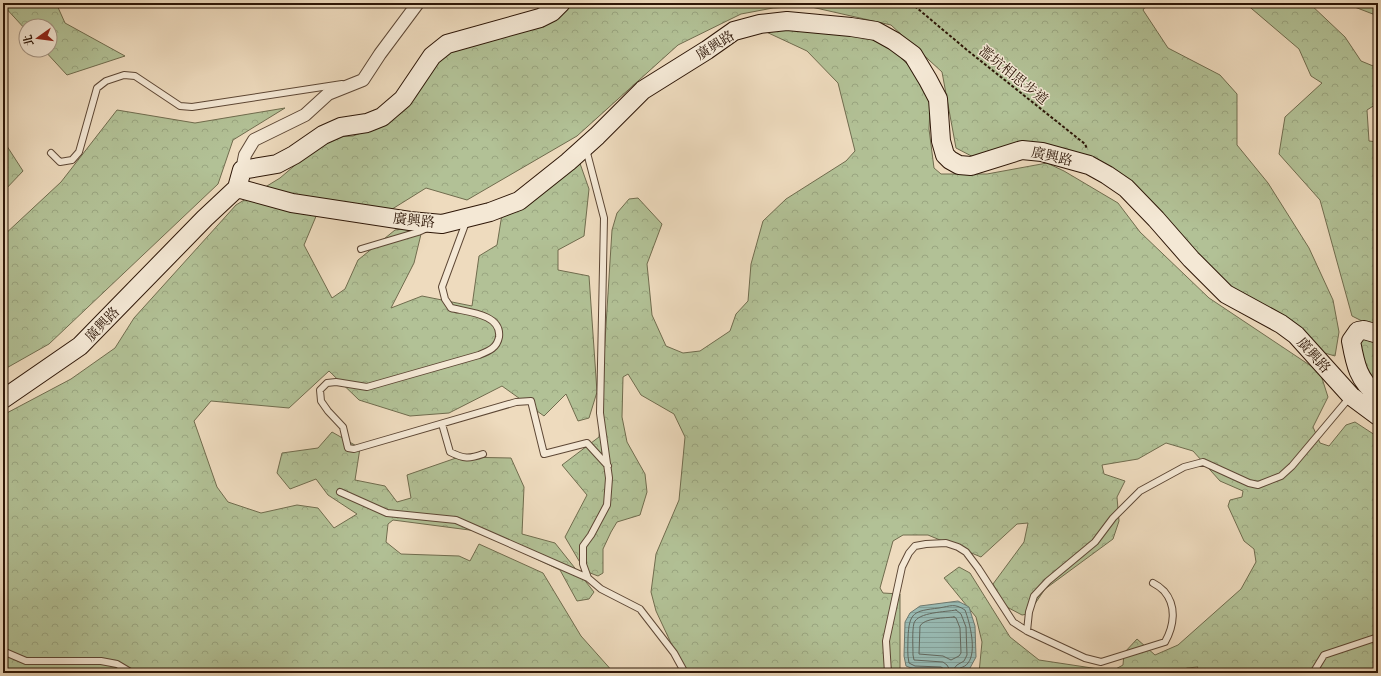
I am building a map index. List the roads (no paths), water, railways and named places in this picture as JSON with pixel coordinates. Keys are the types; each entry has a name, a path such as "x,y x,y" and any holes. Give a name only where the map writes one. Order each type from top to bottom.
{"street":[{"path":"236,188 245,155 254,140 305,116 328,94 352,86 363,80 380,54 418,3"},
{"path":"242,170 277,164 294,155 323,135 341,127 367,123 382,117 402,99 432,56 447,44 540,18 552,12 561,3"},
{"name":"廣興路","path":"3,399 80,346 236,188 292,203 410,221 442,224 490,212 519,201 585,147 643,90 707,50 734,31 760,24 786,21 851,27 876,32 894,41 913,54 938,99 941,141 945,154 950,160 959,165 971,166 1022,150 1042,152 1089,165 1107,175 1126,188 1191,259 1226,294 1281,324 1296,335 1351,396 1378,416"},
{"path":"1378,334 1364,330 1358,331 1351,341 1354,357 1362,379 1372,391 1378,395"}],"lane":[{"path":"51,152 60,162 72,160 79,152 96,88 106,81 124,75 135,76 180,106 192,107 363,80"},
{"path":"585,147 604,218 600,413 609,478 607,505 584,546 583,564 588,578"},
{"path":"468,217 442,287 445,300 451,308 482,315 493,320 500,332 498,342 491,350 479,355 368,387 336,382 327,383 320,390 322,401 328,411 343,427 348,448 354,449 516,402 531,401 544,454 587,443 608,466"},
{"path":"361,249 418,232 438,223"},
{"path":"1027,631 1029,612 1034,596 1048,581 1094,542 1113,518 1140,491 1184,467 1203,462 1249,483 1258,485 1281,476 1292,466 1351,396"},
{"path":"442,424 450,452 461,457 471,458 483,454"},
{"path":"340,492 387,513 456,520 588,578 601,589 640,609 674,653 685,673"},
{"path":"888,673 886,641 893,606 902,567 909,553 915,546 946,543 958,547 966,552 978,568 1013,622 1027,631 1085,658 1101,662 1165,642 1170,633 1174,614 1164,591 1153,583"},
{"path":"1314,673 1324,655 1378,637"},
{"path":"4,651 26,661 101,661 117,664 132,673"}],"water":[{"path":"958,601 969,607 975,626 976,657 970,668 960,672 914,669 906,666 904,656 905,622 910,613 920,606"}]}
